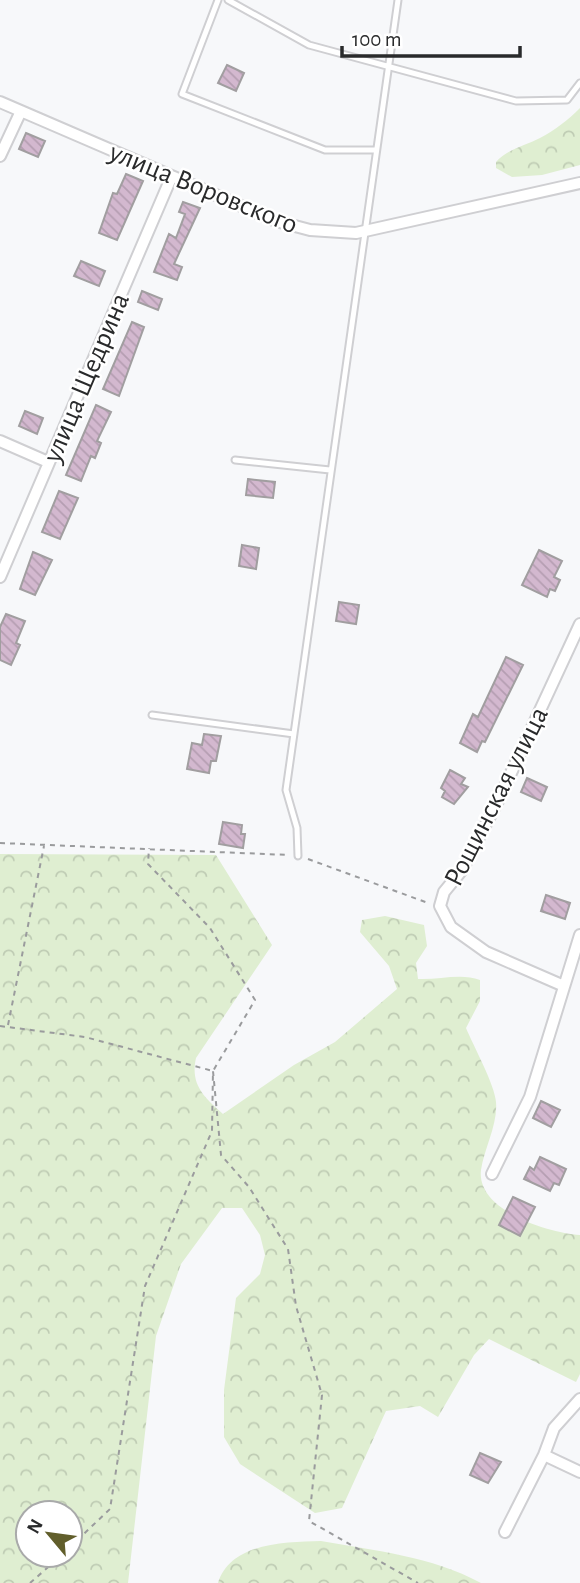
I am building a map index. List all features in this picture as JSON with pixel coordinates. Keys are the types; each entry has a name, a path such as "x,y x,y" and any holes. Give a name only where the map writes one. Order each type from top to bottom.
{"street":[{"name":"улица Воровского","path":"0,102 171,178 276,221 310,230 363,232 580,183"},
{"path":"0,156 21,111"},
{"name":"улица Щедрина","path":"0,577 171,178"},
{"path":"0,441 48,462"},
{"name":"Рощинская улица","path":"564,986 486,952 451,927 440,906 444,892 462,870 498,801 580,624"},
{"path":"492,1174 530,1097 580,935"},
{"path":"505,1532 544,1455 554,1428 580,1399"},
{"path":"544,1455 580,1472"}],"lane":[{"path":"218,0 183,94 325,150 375,150"},
{"path":"228,0 309,45 516,101 567,100 580,83"},
{"path":"298,856 297,828 286,790 386,65 398,0"},
{"path":"235,460 330,470"},
{"path":"152,715 294,734"}],"path":[{"path":"0,843 298,856 440,906"},
{"path":"8,1026 44,845"},
{"path":"84,1534 110,1509 145,1286 212,1131 213,1071 255,1000 210,928 148,864 149,848"},
{"path":"0,1026 85,1037 213,1071"},
{"path":"213,1071 221,1155 249,1187 288,1248 296,1306 322,1395 309,1521 418,1583"},
{"path":"30,1583 46,1569"}],"green space":[{"path":"580,108 580,165 542,175 512,177 496,168 496,162 505,154 551,132"},
{"path":"0,854 216,855 272,945 196,1058 195,1076 200,1090 223,1114 294,1065 335,1042 397,989 389,966 360,932 362,920 385,916 424,925 427,946 416,963 418,979 458,977 480,980 480,1001 466,1028 488,1076 496,1102 495,1119 481,1170 483,1184 490,1197 517,1217 551,1230 580,1235 580,1374 576,1382 489,1339 474,1355 438,1417 420,1406 386,1411 342,1508 315,1513 240,1464 224,1437 224,1390 236,1298 260,1274 265,1255 260,1235 242,1208 222,1208 181,1264 156,1336 128,1583 0,1583"},
{"path":"321,1541 423,1560 481,1583 218,1583 225,1569 247,1552 276,1544"}],"building":[{"path":"227,65 244,73 236,91 218,83"},
{"path":"26,133 45,141 38,157 19,149"},
{"path":"126,174 143,181 117,240 99,233 113,193 117,194"},
{"path":"183,202 200,208 174,264 182,267 177,280 154,272 169,234 176,238 185,214 179,212"},
{"path":"81,261 105,271 99,286 74,276"},
{"path":"142,291 162,299 158,310 138,302"},
{"path":"132,322 144,327 119,396 103,389"},
{"path":"96,405 111,412 97,441 101,443 95,458 91,456 81,481 66,475"},
{"path":"25,411 43,418 37,434 19,426"},
{"path":"248,479 275,482 273,498 246,495"},
{"path":"59,491 78,498 60,539 42,532"},
{"path":"242,545 259,548 256,569 239,566"},
{"path":"539,550 562,561 554,577 560,580 555,591 550,589 547,597 522,585"},
{"path":"33,552 52,560 35,595 20,589"},
{"path":"339,602 359,605 356,624 336,621"},
{"path":"6,614 25,621 16,643 20,645 11,665 0,660 0,627"},
{"path":"506,657 523,665 485,742 482,741 477,752 460,743 473,714 478,717"},
{"path":"204,734 221,736 216,761 211,761 209,773 187,769 192,743 202,745"},
{"path":"450,770 465,778 461,784 468,787 454,804 442,797 445,791 441,788"},
{"path":"527,778 547,787 541,801 521,792"},
{"path":"223,822 242,825 241,834 245,834 243,848 219,844"},
{"path":"546,895 570,903 565,919 541,911"},
{"path":"541,1101 560,1110 551,1127 533,1118"},
{"path":"540,1157 566,1169 559,1185 554,1183 550,1191 524,1179 530,1167 534,1170"},
{"path":"513,1197 535,1207 520,1236 499,1225"},
{"path":"480,1453 501,1462 488,1483 470,1475"}]}
